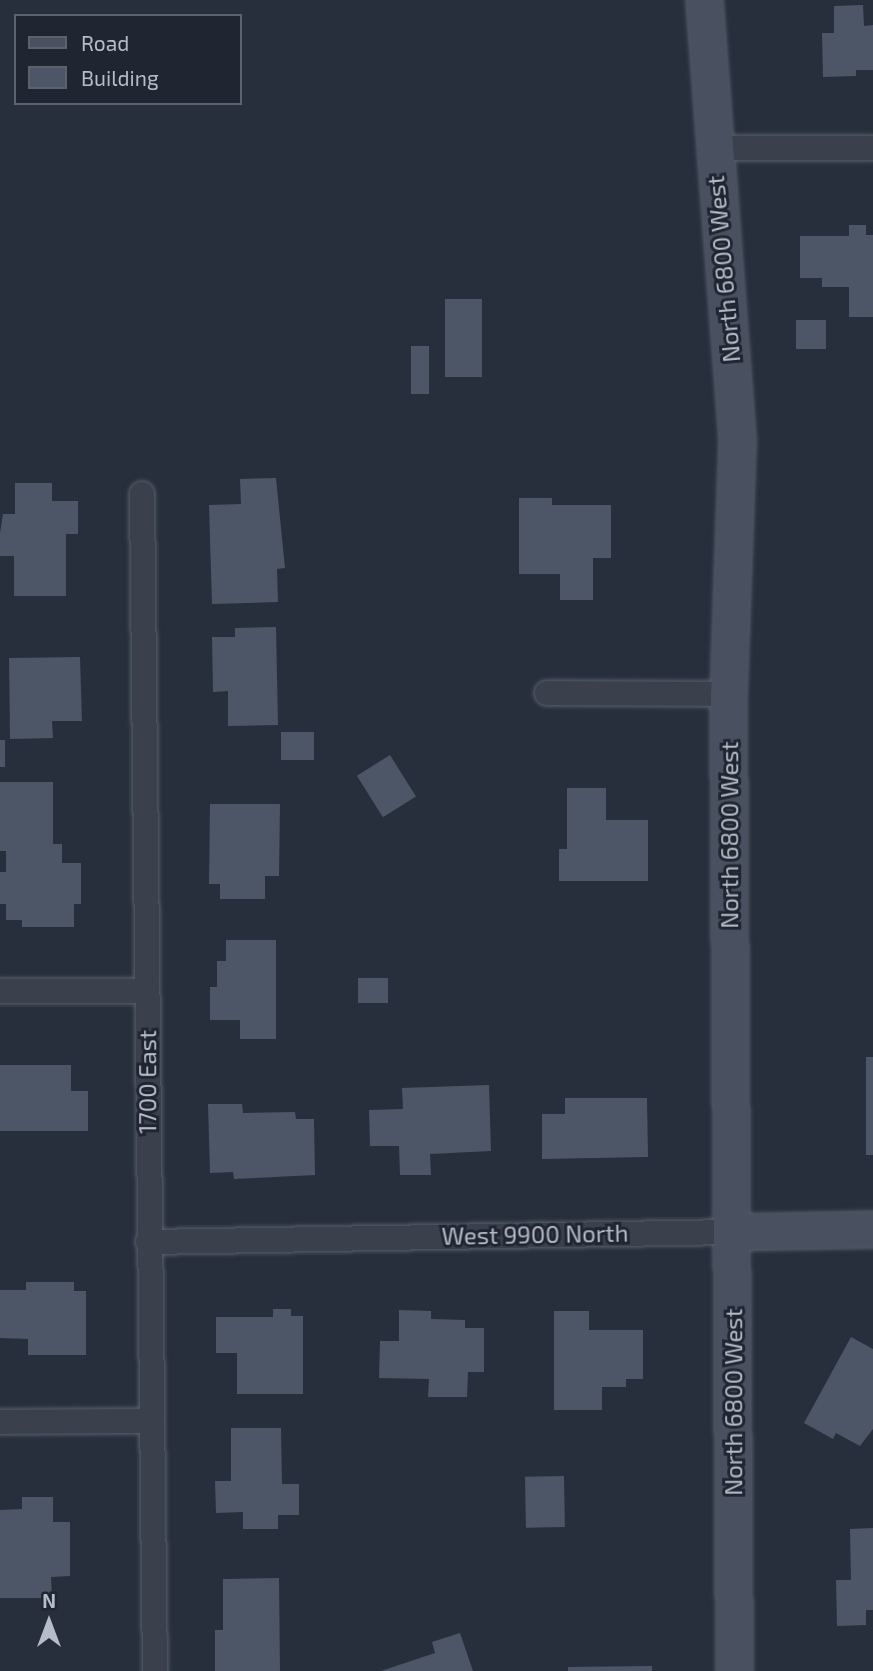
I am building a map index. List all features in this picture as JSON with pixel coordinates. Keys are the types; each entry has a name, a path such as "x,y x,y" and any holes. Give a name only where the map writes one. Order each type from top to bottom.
{"street":[{"name":"North 6800 West","path":"704,0 737,441 729,694 734,1671"},
{"path":"713,148 873,148"},
{"name":"1700 East","path":"142,494 148,1242 155,1671"},
{"path":"547,693 729,694"},
{"path":"0,991 146,991"},
{"path":"732,1232 873,1229"},
{"name":"West 9900 North","path":"148,1242 732,1232"},
{"path":"0,1422 152,1421"}],"building":[{"path":"863,5 864,26 873,25 873,70 856,70 856,76 823,77 822,33 834,33 834,6"},
{"path":"849,225 866,225 866,235 873,235 873,317 849,317 849,287 822,287 822,278 800,278 800,236 849,236"},
{"path":"445,299 482,299 482,377 445,377"},
{"path":"796,320 826,320 826,349 796,349"},
{"path":"411,346 429,346 429,394 411,394"},
{"path":"276,478 285,568 277,569 278,602 212,604 209,505 241,504 240,479"},
{"path":"15,483 52,483 52,501 78,501 78,534 66,534 66,596 14,596 14,556 0,556 0,533 3,514 15,514"},
{"path":"519,498 552,498 552,505 611,505 611,558 593,558 593,600 560,600 560,574 519,574"},
{"path":"276,627 278,725 228,726 228,691 213,692 212,637 235,637 235,628"},
{"path":"80,657 82,721 52,721 53,738 10,739 9,658"},
{"path":"281,732 314,732 314,760 281,760"},
{"path":"0,740 5,740 5,767 0,767"},
{"path":"390,755 416,797 383,817 357,776"},
{"path":"0,782 53,782 53,844 62,844 62,863 81,863 81,904 74,904 74,927 22,927 22,920 6,920 6,904 0,904 0,872 6,872 6,851 0,851"},
{"path":"567,788 606,788 606,820 648,820 648,881 559,881 559,849 567,849"},
{"path":"210,804 280,804 279,876 265,876 265,899 220,899 220,884 209,884"},
{"path":"226,940 276,940 276,1039 240,1039 240,1020 210,1020 210,987 217,987 217,961 226,961"},
{"path":"358,978 388,978 388,1003 358,1003"},
{"path":"866,1057 873,1057 873,1155 866,1155"},
{"path":"0,1065 71,1065 71,1091 88,1091 88,1131 0,1131"},
{"path":"489,1085 491,1151 430,1154 431,1175 400,1175 399,1146 370,1146 369,1110 403,1109 402,1088"},
{"path":"565,1098 647,1098 648,1157 542,1159 542,1114 565,1114"},
{"path":"208,1104 242,1104 243,1113 295,1112 296,1119 314,1119 315,1175 234,1179 233,1172 210,1173"},
{"path":"26,1282 74,1282 74,1291 86,1291 86,1355 28,1355 28,1339 0,1338 0,1290 26,1290"},
{"path":"273,1309 291,1309 291,1316 303,1316 303,1394 237,1394 237,1353 216,1353 216,1317 273,1317"},
{"path":"399,1310 431,1311 431,1319 465,1320 465,1328 484,1328 484,1372 468,1372 467,1397 428,1397 429,1379 379,1378 380,1341 399,1341"},
{"path":"554,1311 589,1311 589,1330 643,1330 643,1379 626,1379 626,1387 602,1387 602,1410 554,1410"},
{"path":"851,1337 873,1349 873,1429 860,1446 836,1433 833,1439 804,1423"},
{"path":"231,1428 281,1428 282,1484 299,1484 299,1515 278,1515 278,1529 243,1529 243,1512 216,1513 215,1481 231,1481"},
{"path":"564,1476 565,1527 526,1528 525,1477"},
{"path":"22,1497 53,1497 53,1522 70,1522 70,1576 51,1577 52,1598 0,1598 0,1510 22,1509"},
{"path":"873,1528 873,1610 866,1610 866,1625 837,1626 836,1580 851,1580 850,1529"},
{"path":"279,1578 280,1671 215,1671 215,1630 223,1630 223,1579"},
{"path":"460,1633 473,1671 381,1671 435,1653 432,1642"},
{"path":"652,1666 652,1671 568,1671 568,1667"}]}
